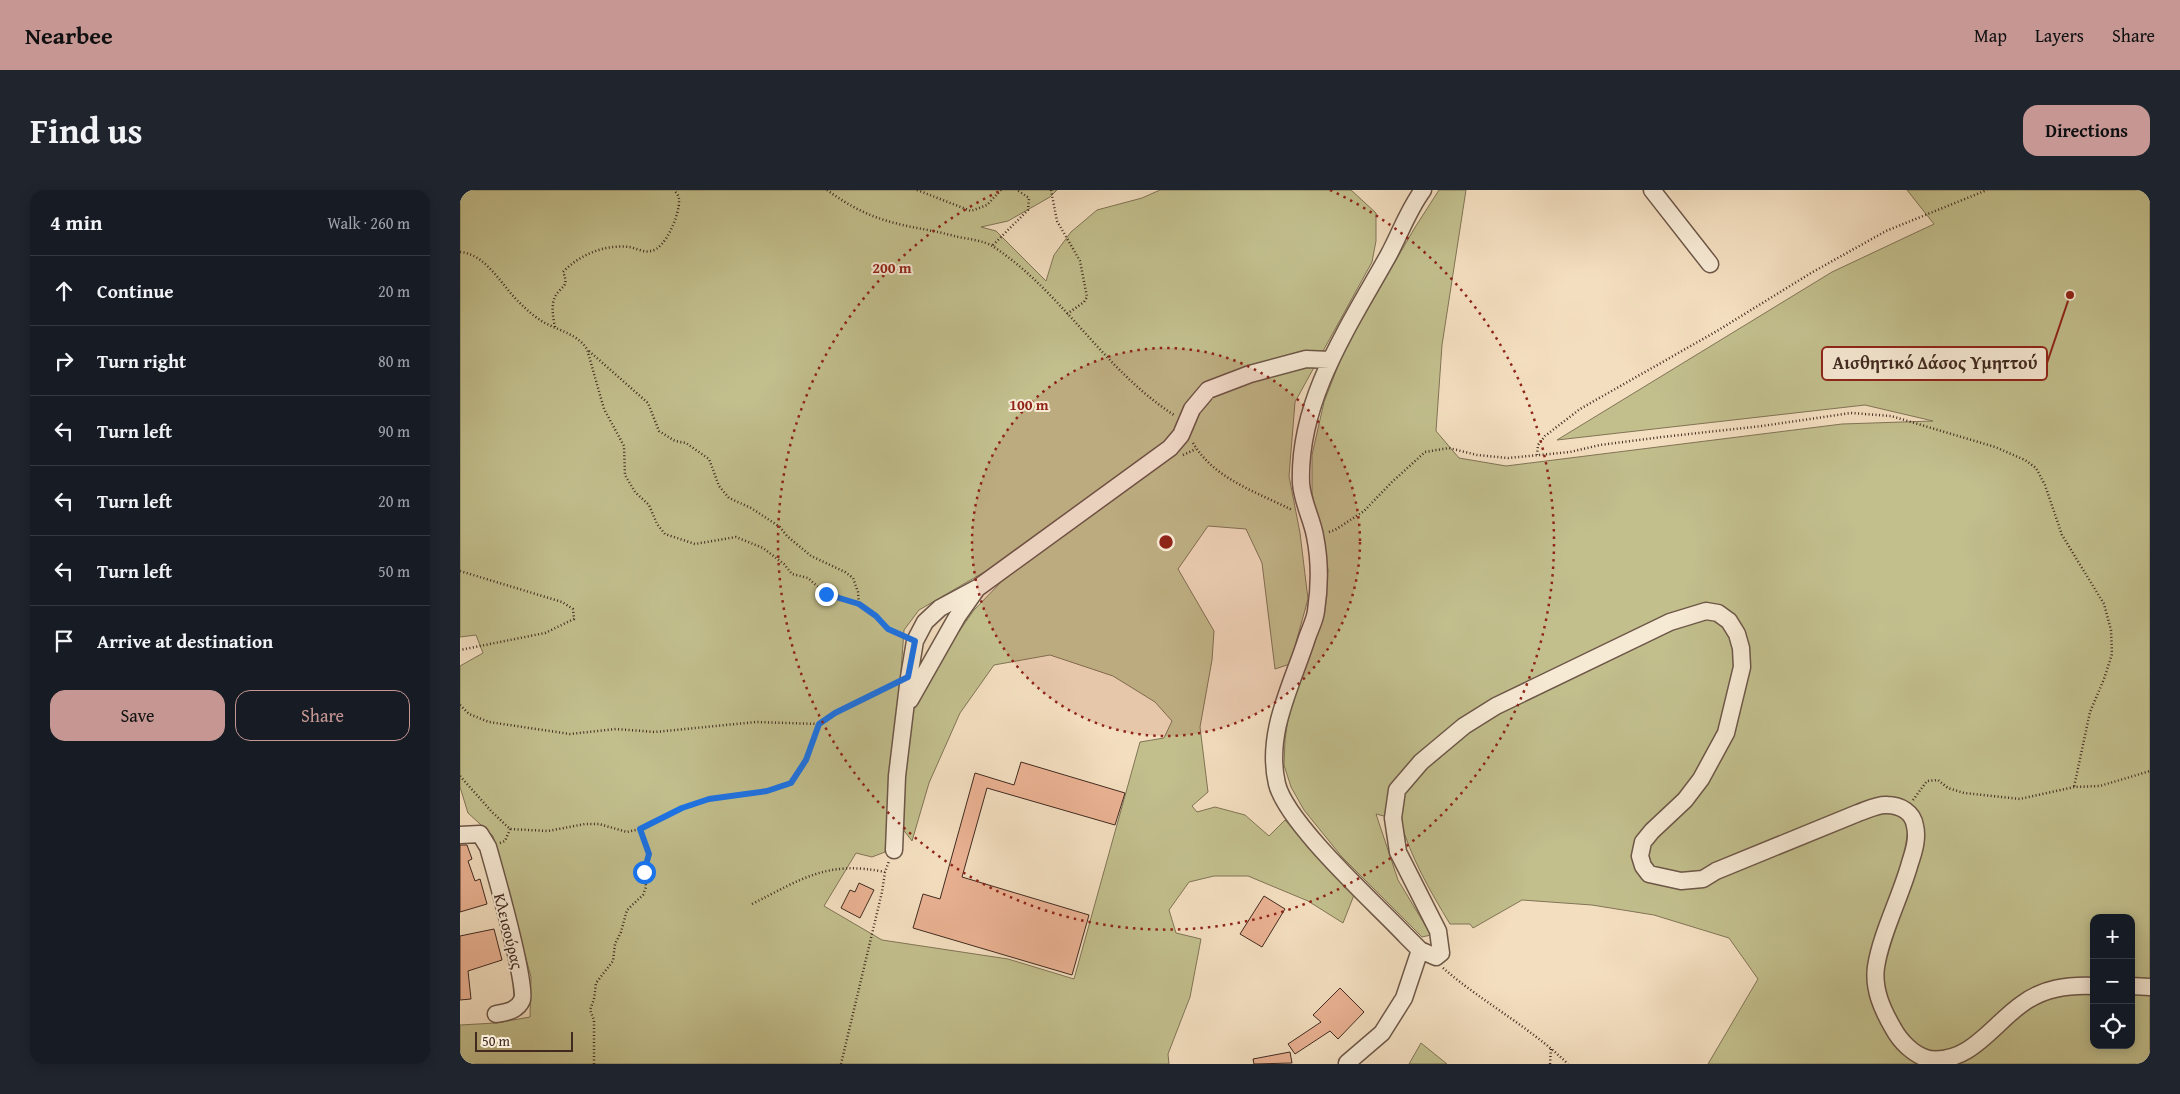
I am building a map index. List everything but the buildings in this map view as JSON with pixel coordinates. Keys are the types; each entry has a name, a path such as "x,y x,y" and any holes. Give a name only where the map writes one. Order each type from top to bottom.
{"street":[{"path":"1423,190 1412,204 1388,254 1355,311 1330,360 1315,401 1302,446 1301,485 1315,535 1320,576 1316,613 1287,692 1277,727 1274,760 1277,785 1293,815 1420,950 1436,957 1441,953 1438,931 1398,852 1392,818 1397,790 1421,762 1464,726 1496,706 1670,622 1706,611 1718,614 1729,621 1737,634 1741,648 1741,674 1726,734 1706,772 1684,800 1643,842 1640,856 1643,866 1649,874 1681,881 1702,879 1716,871 1858,813 1887,805 1904,809 1911,815 1915,824 1916,844 1903,888 1879,955 1875,979 1882,1008 1897,1035 1906,1046 1916,1054 1927,1058 1949,1060 1960,1057 1976,1046 2023,1003 2039,994 2074,985 2090,986"},
{"path":"1652,190 1710,264"},
{"path":"894,850 897,776 908,677 915,641 925,622 940,608 979,586 1170,448 1182,435 1192,409 1208,390 1250,374 1306,359 1330,360"},
{"path":"904,717 913,692 979,586"},
{"name":"Κλεισούρας","path":"460,835 480,834 488,847 524,993 521,1002 512,1011 496,1014"},
{"path":"1347,1063 1382,1033 1404,998 1420,950"},
{"path":"2135,986 2150,987"}],"path":[{"path":"555,327 553,316 554,298 565,287 566,279 563,272 570,264 603,247 628,247 651,252 658,249 672,229 678,213 679,196 674,190"},
{"path":"827,190 863,212 891,222 992,245 1051,294 1124,376 1163,408 1187,423 1192,442 1201,456 1218,472 1298,513 1308,513"},
{"path":"917,190 972,211 987,205 1001,190"},
{"path":"992,245 1028,210 1029,198 1017,190"},
{"path":"1050,190 1057,221 1080,261 1086,297 1084,302 1067,314"},
{"path":"1537,455 1538,445 1545,436 1580,409 1886,231 1987,190"},
{"path":"460,252 486,264 520,303 545,323 568,332 584,344 609,371 648,403 659,431 675,441 686,443 709,459 719,486 729,498 750,508 780,527 811,556 845,572 853,578 858,592 859,604"},
{"path":"587,349 604,409 624,446 625,475 635,492 650,505 657,524 665,534 694,544 727,538 743,540 772,554 784,564 788,572 808,578 826,594 859,604 876,616 888,629 915,641"},
{"path":"1315,535 1336,530 1364,511 1425,452 1448,448 1508,458 1851,413 1891,416 1995,448 2025,460 2036,468 2045,485 2062,535 2104,604 2111,630 2112,654 2090,712 2074,787"},
{"path":"460,571 562,602 572,609 574,619 546,633 460,650"},
{"path":"460,776 510,829 548,831 586,824 600,824 627,832 640,829 682,808 709,799 767,791 791,783 806,760 819,724 835,713 908,677"},
{"path":"460,705 469,714 489,722 570,734 616,729 655,732 756,722 819,724"},
{"path":"1904,809 1918,795 1927,781 1938,780 1948,788 1964,793 2020,799 2074,787 2100,786 2150,771"},
{"path":"594,1064 594,1020 590,1010 596,983 613,961 615,944 621,932 627,910 643,895 646,887 644,872 649,854 640,829"},
{"path":"841,1064 882,892 885,872 894,850"},
{"path":"752,904 814,874 844,867 885,872"},
{"path":"1436,957 1443,968 1552,1048 1568,1064"},
{"path":"1550,1064 1552,1048"}],"shaded area":[{"path":"460,190 1057,190 1050,197 1008,221 981,227 996,231 1046,281 1054,255 1071,232 1097,210 1142,198 1160,190 1351,190 1376,213 1376,241 1372,262 1295,402 1289,476 1300,533 1308,599 1290,664 1275,669 1262,563 1246,529 1208,526 1178,569 1214,631 1212,660 1200,727 1208,792 1192,806 1197,812 1215,807 1245,815 1269,836 1285,820 1354,895 1343,923 1308,901 1248,876 1214,876 1189,882 1169,910 1176,933 1201,939 1190,997 1168,1054 1169,1064 460,1064 460,1025 496,1023 530,1017 531,977 493,836 468,813 460,787 460,666 483,653 476,635 460,637","holes":["998,564 1006,577 974,610 935,666 910,716 903,767 902,828 912,841 929,783 960,713 994,665 1050,655 1113,676 1155,702 1172,721 1164,738 1140,742 1074,979 1008,959 882,940 824,906 856,853 872,857 885,852 890,822 904,630 919,610"]},
{"path":"1439,190 1466,190 1442,345 1436,431 1459,458 1506,466 1842,424 1933,421 1865,405 1557,440 1832,272 1934,224 1907,190 2150,190 2150,1064 1708,1064 1758,979 1729,938 1654,915 1592,905 1522,900 1473,928 1470,924 1450,924 1415,861 1400,820 1376,814 1398,880 1431,935 1422,937 1342,857 1304,810 1291,787 1284,765 1289,711 1310,655 1324,607 1328,570 1312,493 1312,455 1324,402 1345,348 1414,229"},
{"path":"1421,1043 1447,1064 1409,1064"}],"place":[{"name":"Αισθητικό Δάσος Υμηττού","path":"2070,295"}],"route":[{"path":"644,872 649,854 640,829 682,808 709,799 767,791 791,783 806,760 819,724 835,713 908,677 915,641 888,629 876,616 859,604 826,594"}]}
